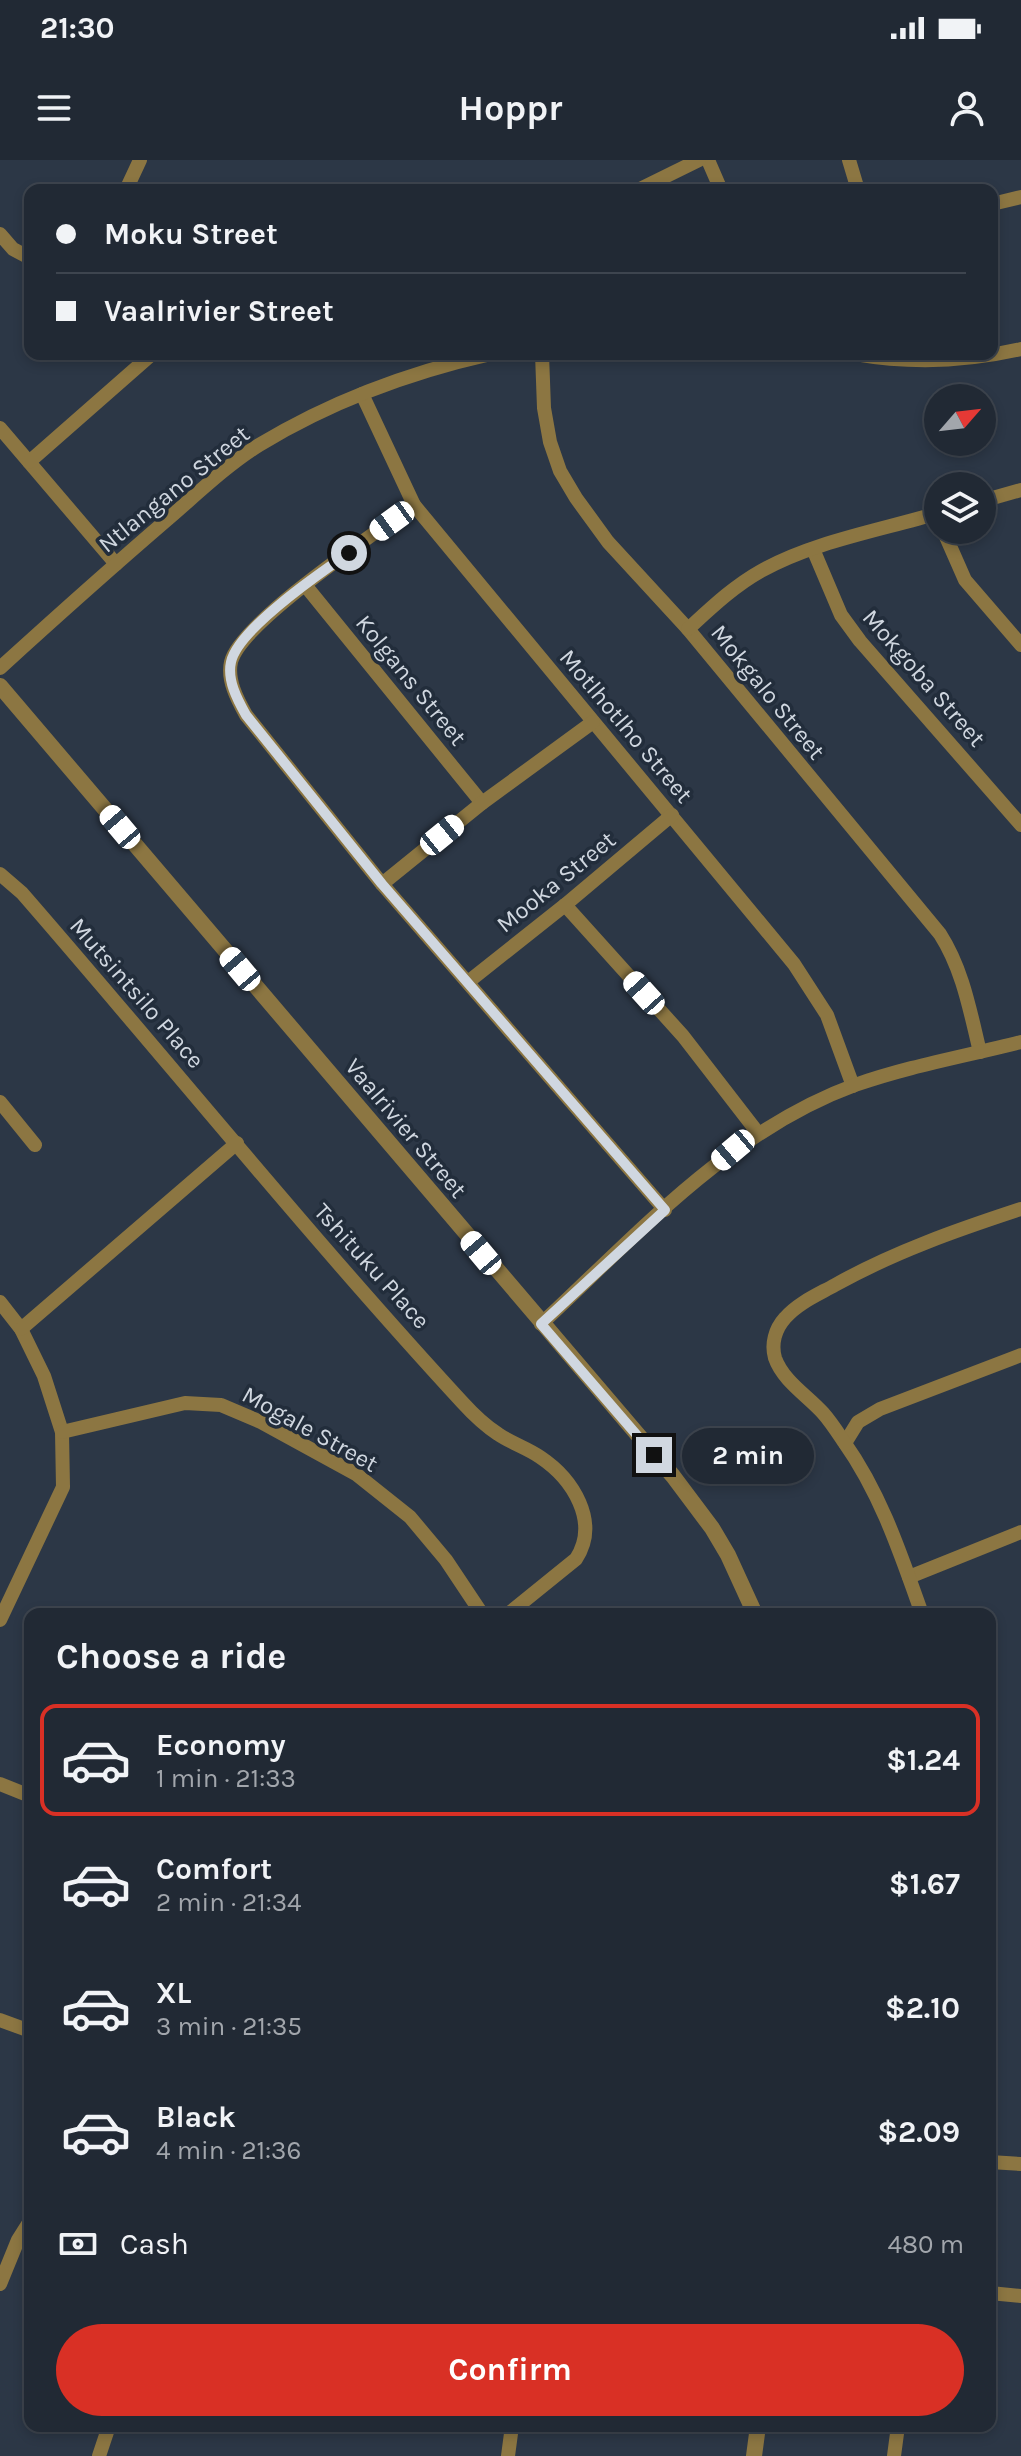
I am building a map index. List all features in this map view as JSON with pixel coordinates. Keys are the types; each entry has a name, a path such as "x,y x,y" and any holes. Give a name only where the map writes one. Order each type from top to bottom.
{"street":[{"path":"129,184 140,160"},
{"path":"650,184 699,160"},
{"path":"708,160 718,184"},
{"path":"849,160 856,184"},
{"path":"998,203 1021,197"},
{"path":"0,234 13,249 24,255"},
{"path":"998,354 1021,349"},
{"path":"29,462 145,360"},
{"name":"Ntlangano Street","path":"0,668 223,471 256,447 299,422 362,394 464,360"},
{"name":"Mokgalo Street","path":"542,360 544,408 550,442 560,471 608,542 688,629 940,934 953,954 963,979 980,1052"},
{"path":"935,360 960,360"},
{"name":"Motlhotlho Street","path":"362,394 414,505 794,964 827,1015 853,1086"},
{"path":"0,428 116,564"},
{"path":"996,497 1021,490"},
{"path":"414,505 305,585 240,642 231,662 232,684 246,715 382,884 665,1210"},
{"path":"688,629 750,577 785,559 924,518"},
{"path":"949,544 965,580 1021,645"},
{"name":"Mokgoba Street","path":"813,549 841,615 860,641 1021,825"},
{"name":"Kolgans Street","path":"305,585 482,803"},
{"name":"Vaalrivier Street","path":"0,686 673,1476 712,1528 752,1608"},
{"path":"382,884 482,803 593,722"},
{"name":"Mooka Street","path":"468,982 672,815"},
{"name":"Mutsintsilo Place","path":"0,874 22,893 237,1143"},
{"path":"565,905 683,1036 758,1133"},
{"path":"541,1324 733,1150 758,1133 853,1086 922,1064 1021,1042"},
{"path":"0,1102 35,1145"},
{"path":"21,1329 237,1143"},
{"name":"Tshituku Place","path":"237,1143 462,1403 495,1433 541,1457 557,1472 582,1505 586,1538 576,1559 515,1608"},
{"path":"920,1608 880,1503 845,1443 775,1358 773,1343 776,1331 799,1305 903,1251 1021,1209"},
{"path":"0,1302 21,1329 44,1376 62,1432 63,1487 0,1620"},
{"path":"845,1443 858,1422 880,1409 1021,1355"},
{"name":"Mogale Street","path":"62,1432 185,1403 221,1405 261,1422 356,1474 410,1517 446,1560 478,1608"},
{"path":"909,1577 1021,1532"},
{"path":"0,1784 24,1794"},
{"path":"0,2020 24,2029"},
{"path":"996,2162 1021,2164"},
{"path":"0,2284 24,2230"},
{"path":"996,2294 1021,2296"},
{"path":"99,2456 107,2432"},
{"path":"508,2456 511,2432"},
{"path":"754,2456 757,2432"},
{"path":"894,2456 897,2432"}],"route":[{"path":"349,553 305,585 240,642 231,662 232,684 237,699 246,715 382,884 665,1210 541,1324 654,1455"}]}
